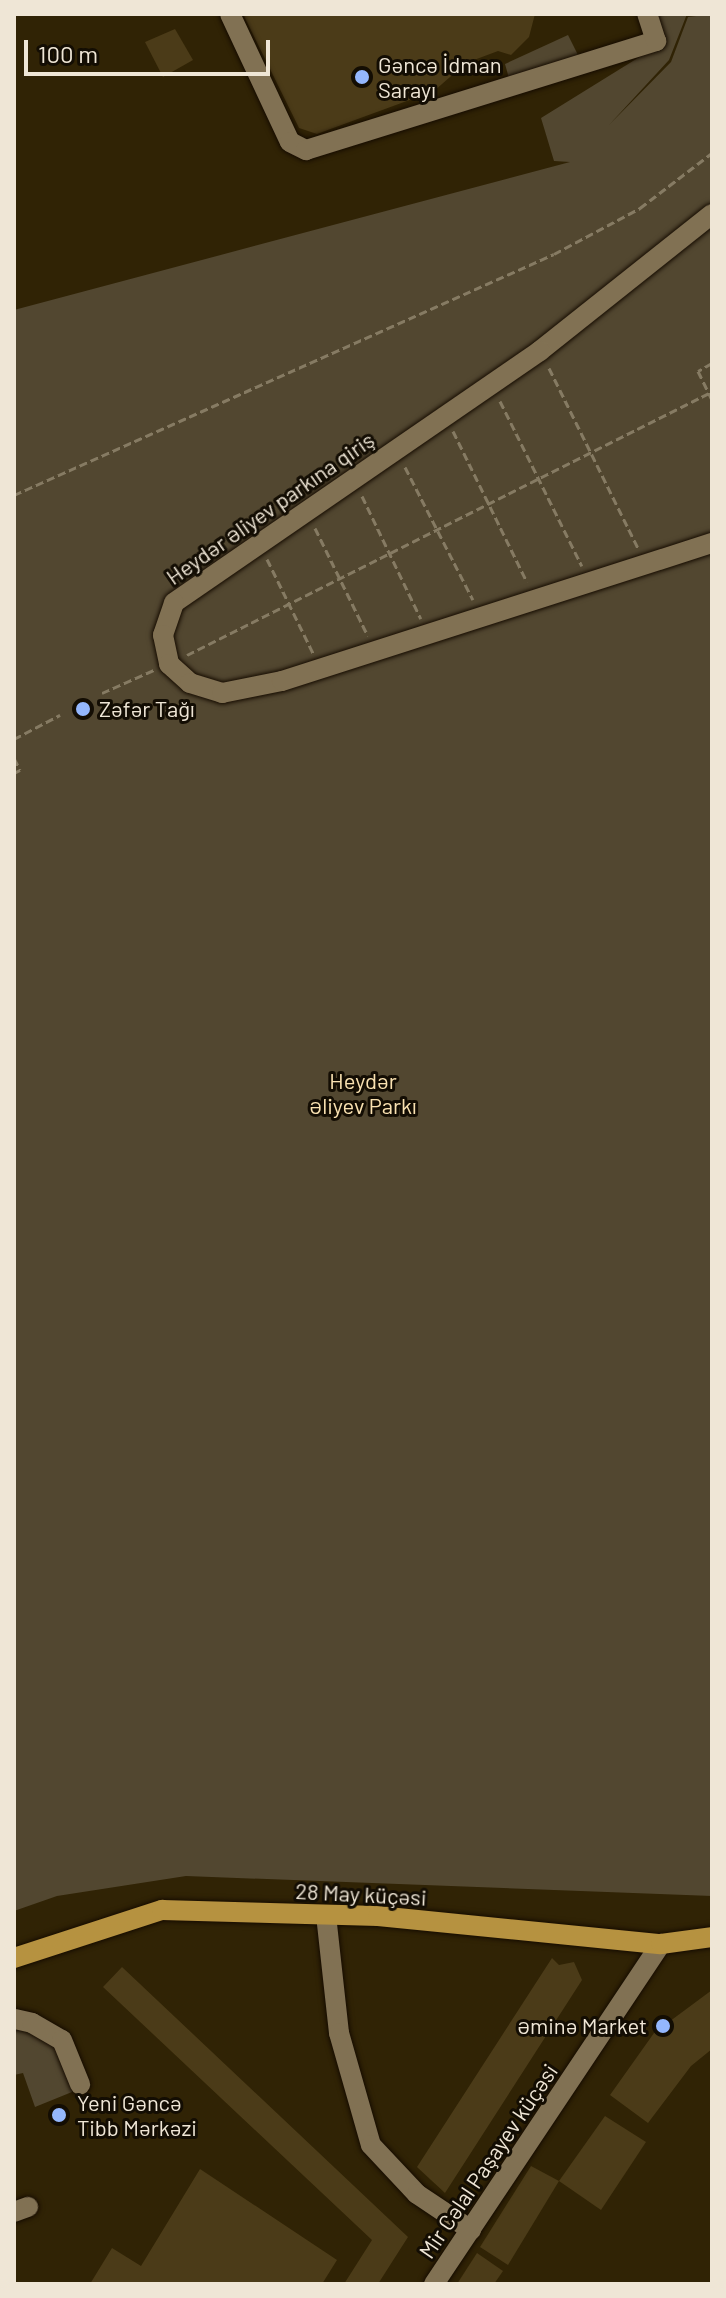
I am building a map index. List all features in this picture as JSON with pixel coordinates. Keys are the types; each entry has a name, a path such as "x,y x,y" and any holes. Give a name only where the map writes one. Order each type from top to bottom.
{"main road":[{"name":"28 May küçəsi","path":"14,1958 162,1910 326,1915 661,1944 712,1937"}],"street":[{"path":"230,14 290,142 306,150 656,41 647,14"},
{"name":"Heydər Əliyev parkına qiriş","path":"169,664 163,635 174,603 540,351 712,214"},
{"path":"169,664 190,683 222,693 321,669 712,543"},
{"path":"326,1915 339,2033 371,2145 417,2194 471,2230"},
{"name":"Mir Cəlal Paşayev küçəsi","path":"434,2284 661,1944"},
{"path":"14,2013 14,2020 32,2023 62,2040 80,2084"}],"path":[{"path":"14,495 554,254 640,208 712,153"},
{"path":"540,351 647,564"},
{"path":"712,363 698,371 712,400"},
{"path":"491,383 590,582"},
{"path":"102,693 169,664 709,393"},
{"path":"446,417 536,599"},
{"path":"396,450 482,617"},
{"path":"353,478 428,634"},
{"path":"306,511 376,651"},
{"path":"260,545 321,669"},
{"path":"14,739 60,715"},
{"path":"14,758 20,770 14,773"}],"green space":[{"name":"Heydər Əliyev Parkı","path":"654,14 687,14 669,60 609,125 671,62 688,17 712,14 712,1896 186,1876 57,1896 14,1911 14,310 570,162 554,161 541,118 662,43"},
{"path":"568,35 581,61 510,82 505,64"},
{"path":"19,2010 52,2027 72,2086 72,2092 35,2107 23,2073 14,2075 14,2012"}],"building":[{"name":"Gəncə İdman Sarayı","path":"243,14 535,14 529,37 511,55 498,51 466,63 434,91 317,134 299,128"},
{"path":"175,29 193,60 163,77 145,42"},
{"path":"552,1958 559,1965 574,1962 582,1980 445,2193 417,2167"},
{"path":"122,1967 408,2237 378,2284 344,2284 372,2240 103,1987"},
{"path":"712,1990 712,2049 691,2066 648,2123 610,2095 654,2033"},
{"path":"605,2116 646,2142 601,2210 559,2181"},
{"path":"531,2166 559,2181 508,2265 480,2247"},
{"path":"200,2169 337,2260 322,2284 90,2284 112,2248 141,2266"},
{"path":"477,2253 503,2271 494,2284 457,2284"}],"place":[{"name":"Gəncə İdman Sarayı","path":"362,77"},
{"name":"Zəfər Tağı","path":"83,709"},
{"name":"Əminə Market","path":"663,2026"},
{"name":"Yeni Gəncə Tibb Mərkəzi","path":"59,2115"}]}
